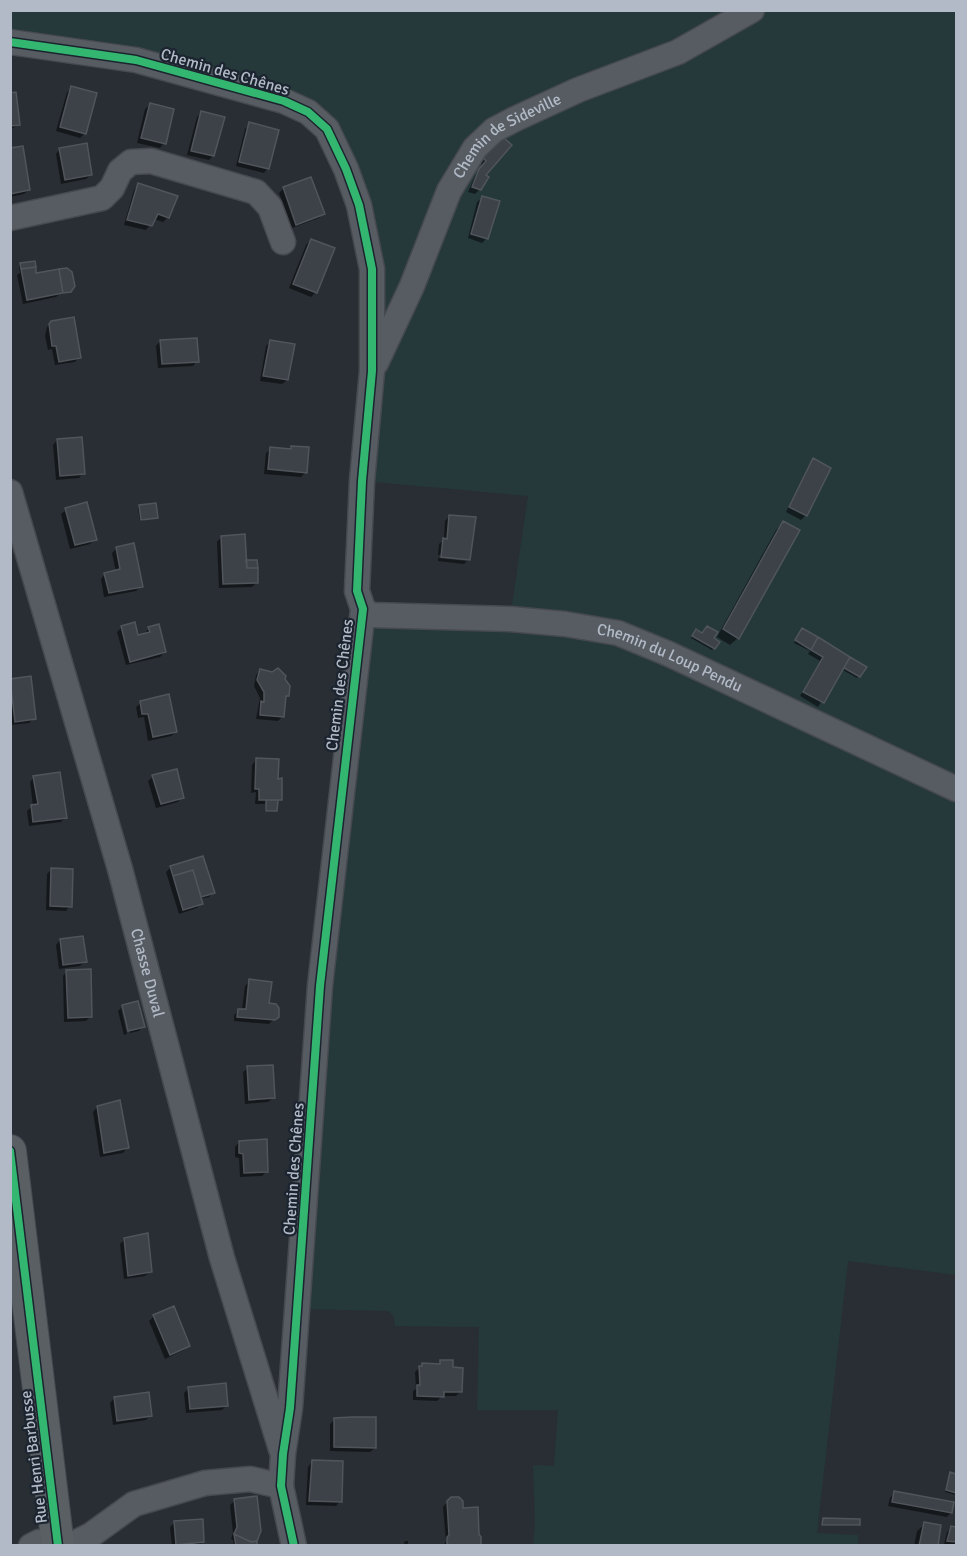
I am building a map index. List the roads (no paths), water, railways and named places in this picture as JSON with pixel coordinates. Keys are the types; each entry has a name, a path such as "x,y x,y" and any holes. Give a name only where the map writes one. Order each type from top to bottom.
{"main road":[{"name":"Rue Henri Barbusse","path":"10,1152 58,1545"}],"street":[{"name":"Chemin de Sideville","path":"372,371 412,286 449,191 476,148 494,130 578,90 678,52 752,10"},
{"name":"Chemin des Chênes","path":"10,42 136,60 284,101 309,112 327,129 346,169 359,205 372,269 372,371 362,481 357,591 363,609 320,986 290,1408 281,1486 294,1545"},
{"path":"10,218 102,198 112,188 120,171 131,162 152,161 256,192 270,207 283,242"},
{"name":"Chasse Duval","path":"10,492 120,869 222,1258 283,1454"},
{"name":"Chemin du Loup Pendu","path":"363,609 371,615 510,619 566,624 618,633 669,654 957,789"},
{"path":"31,1545 39,1542 58,1545 77,1542 91,1535 134,1504 205,1483 250,1479 281,1486"}]}
